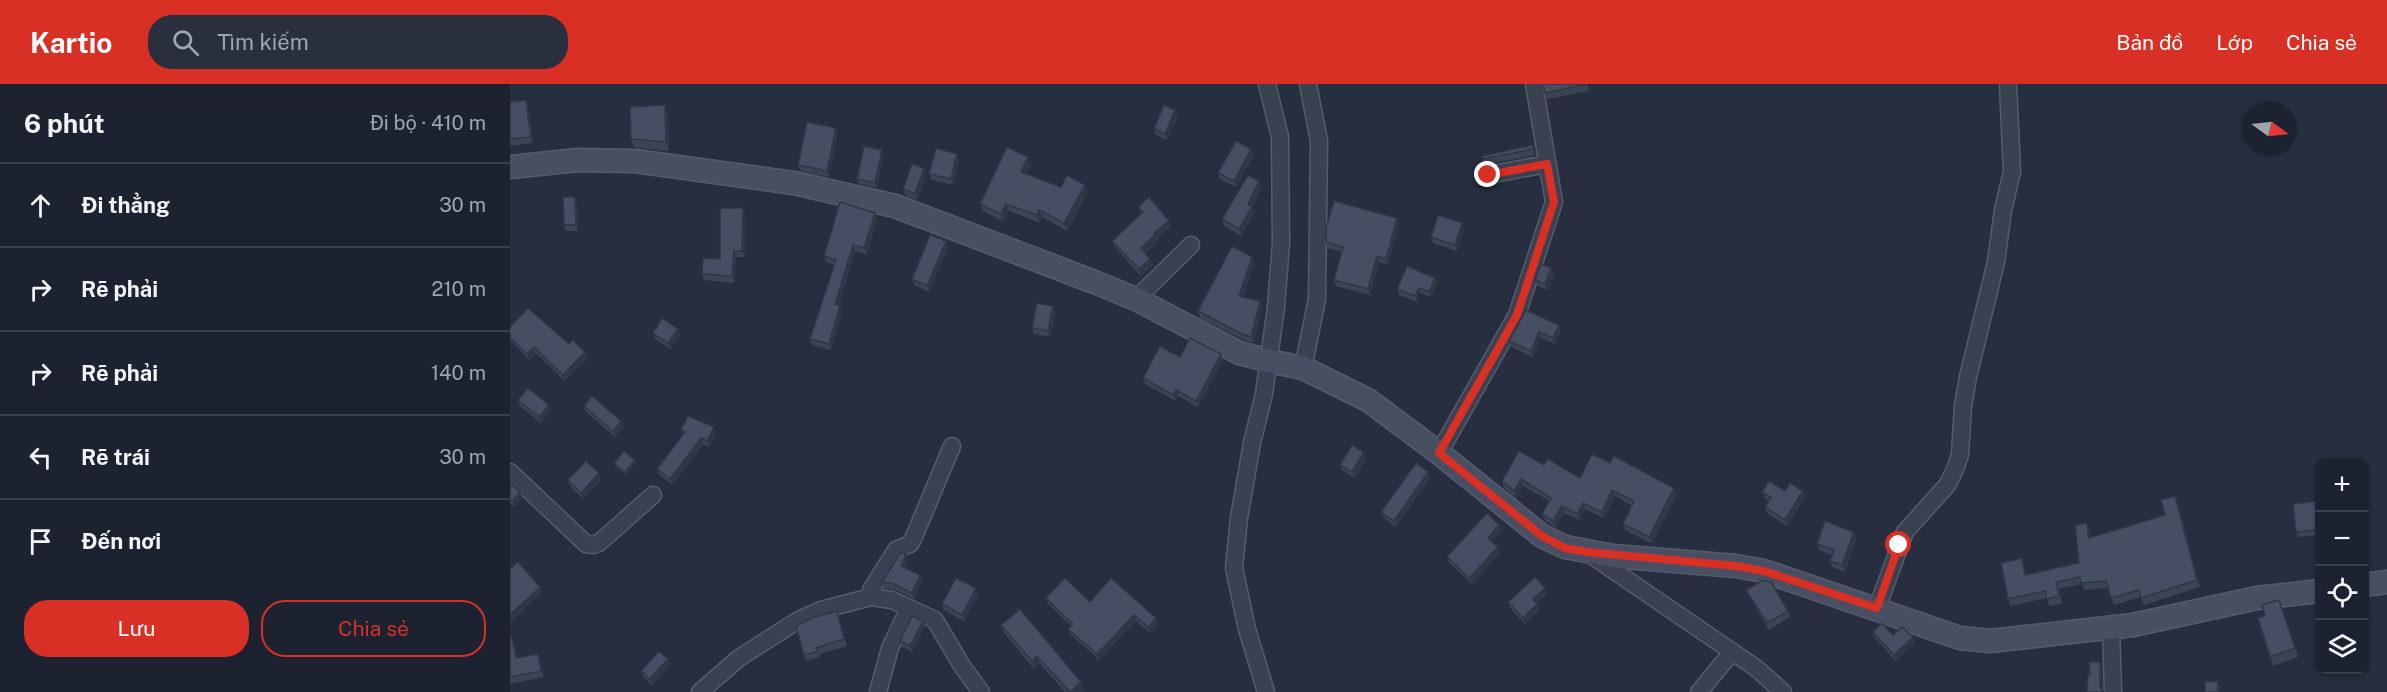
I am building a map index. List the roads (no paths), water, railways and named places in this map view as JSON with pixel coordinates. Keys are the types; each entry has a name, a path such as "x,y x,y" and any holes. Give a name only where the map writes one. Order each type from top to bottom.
{"street":[{"path":"1267,84 1280,137 1281,243 1276,307 1286,364"},
{"path":"1266,692 1247,629 1234,568 1239,518 1286,364 1317,299 1319,141 1308,84"},
{"path":"1439,453 1517,315 1554,202 1533,84"},
{"path":"1877,608 1905,532 1948,484 1960,454 1963,406 1968,378 1996,262 2003,210 2012,172 2008,84"},
{"path":"510,167 577,160 635,162 783,182 895,206 1136,299 1239,353 1286,364 1368,400 1439,453 1542,536 1565,548 1764,571 1960,638 1976,641 2133,625 2257,598 2315,591"},
{"path":"1488,175 1547,164"},
{"path":"1136,299 1191,245"},
{"path":"871,597 871,590 896,550 910,544 914,539 952,446"},
{"path":"510,472 586,544 599,543 653,495"},
{"path":"1587,552 1756,668 1783,692"},
{"path":"2369,584 2387,582"},
{"path":"700,692 739,658 797,621 821,610 871,597 892,600 935,620 962,666 981,692"},
{"path":"878,692 890,648 909,608"},
{"path":"2111,628 2113,692"},
{"path":"1699,692 1732,652"}]}
